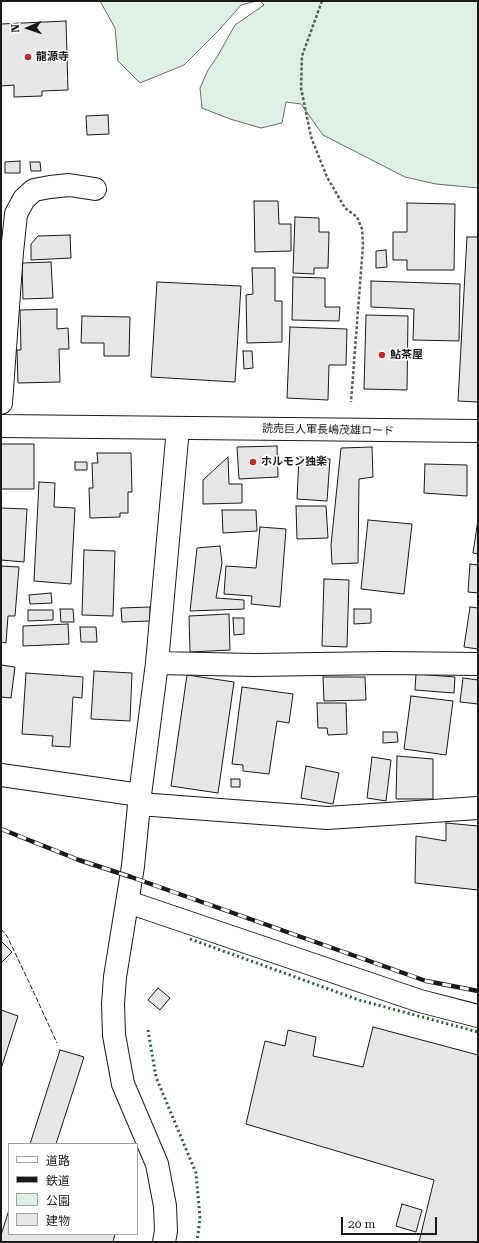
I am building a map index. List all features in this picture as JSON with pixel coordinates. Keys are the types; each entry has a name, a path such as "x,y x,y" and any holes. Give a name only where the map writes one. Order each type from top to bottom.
{"street":[{"path":"1,403 16,214 24,199 34,190 69,185 95,189"},
{"name":"読売巨人軍長嶋茂雄ロード","path":"1,426 478,431"},
{"path":"164,1242 166,1231 165,1206 157,1164 123,1084 114,1035 113,1004 115,977 128,902 157,663 178,428"},
{"path":"157,663 254,665 384,663 478,664"},
{"path":"1,775 140,799 327,818 478,808"},
{"path":"128,902 420,1001 478,1016"}],"path":[{"path":"322,1 302,56 301,88 312,137 327,177 345,208 357,218 362,229 363,245 349,430"}],"green space":[{"path":"100,1 256,1 241,5 220,29 184,65 140,83 118,61 115,28"},
{"path":"260,1 478,1 478,188 436,184 405,177 323,135 301,104 286,102 282,123 261,128 230,119 202,108 200,88 208,70 235,25 264,5"}],"building":[{"path":"66,21 68,90 42,91 42,96 14,97 14,85 1,86 1,24"},
{"path":"108,115 109,134 87,135 86,116"},
{"path":"20,161 20,173 5,173 5,162"},
{"path":"30,162 40,162 41,171 31,171"},
{"path":"254,201 278,201 279,224 291,224 291,251 255,252"},
{"path":"407,203 455,204 454,270 407,270 407,260 393,260 393,232 407,232"},
{"path":"295,217 319,218 319,232 329,232 328,268 314,268 314,274 293,273"},
{"path":"70,235 71,258 31,260 31,244 38,236"},
{"path":"467,237 478,237 478,402 458,401"},
{"path":"386,250 387,267 376,268 376,251"},
{"path":"51,262 53,298 23,299 22,263"},
{"path":"252,268 275,268 275,301 282,301 282,342 247,343 246,295 253,294"},
{"path":"293,277 325,278 325,307 340,307 339,321 292,320"},
{"path":"371,281 460,284 459,341 413,340 414,309 371,307"},
{"path":"157,282 241,286 235,382 151,377"},
{"path":"57,309 57,329 68,328 69,349 59,349 60,382 18,383 17,350 21,350 20,310"},
{"path":"366,315 408,316 407,390 364,389"},
{"path":"82,316 130,317 129,356 104,356 104,343 81,343"},
{"path":"290,327 347,329 346,365 329,365 328,400 287,398"},
{"path":"243,351 252,351 253,368 244,369"},
{"path":"1,444 34,444 34,489 1,489"},
{"path":"277,446 278,477 239,479 237,447"},
{"path":"372,447 373,477 359,479 358,563 332,564 331,545 341,448"},
{"path":"97,453 131,453 132,492 128,492 128,513 120,513 120,517 90,518 89,488 93,488 92,463 98,463"},
{"path":"228,457 229,484 242,484 242,503 203,504 203,480"},
{"path":"299,457 330,459 327,501 297,499"},
{"path":"75,462 87,462 87,470 75,470"},
{"path":"425,464 467,465 467,496 424,493"},
{"path":"39,482 55,483 54,507 75,508 71,584 34,581"},
{"path":"296,506 326,506 328,538 297,539"},
{"path":"1,508 27,509 24,562 1,560"},
{"path":"222,510 256,510 257,531 223,533"},
{"path":"368,520 412,524 404,594 361,589"},
{"path":"478,520 478,554 473,553"},
{"path":"260,527 286,529 280,607 251,604 252,596 224,594 226,566 256,568"},
{"path":"220,546 222,563 216,598 244,600 244,609 190,611 197,548"},
{"path":"84,550 115,551 113,616 82,615"},
{"path":"470,564 478,565 478,593 468,592"},
{"path":"1,566 19,567 15,616 8,616 6,643 1,642"},
{"path":"324,579 349,580 347,647 322,646"},
{"path":"51,593 52,603 30,604 29,595"},
{"path":"150,607 150,621 122,622 121,608"},
{"path":"470,607 478,608 478,649 464,647"},
{"path":"60,609 73,609 74,622 61,622"},
{"path":"354,609 371,609 371,623 354,624"},
{"path":"28,610 53,610 53,620 28,621"},
{"path":"229,614 230,650 190,652 189,616"},
{"path":"233,618 244,618 244,634 234,635"},
{"path":"68,624 69,644 23,646 23,626"},
{"path":"80,627 96,627 97,642 81,642"},
{"path":"1,665 15,667 11,698 1,697"},
{"path":"94,671 132,673 130,721 91,719"},
{"path":"26,673 83,677 82,698 73,697 70,747 52,746 53,736 22,734"},
{"path":"416,674 455,677 454,693 415,690"},
{"path":"187,675 234,682 218,793 171,786"},
{"path":"323,677 365,677 366,700 324,701"},
{"path":"463,678 478,680 478,704 460,702"},
{"path":"242,687 293,694 289,723 277,721 269,774 243,771 243,765 232,764"},
{"path":"411,696 453,701 446,755 404,749"},
{"path":"317,703 346,703 347,734 328,735 327,728 318,728"},
{"path":"383,732 397,732 398,742 383,743"},
{"path":"397,756 433,759 433,799 396,799"},
{"path":"372,757 391,760 386,801 367,798"},
{"path":"306,766 339,773 333,804 301,798"},
{"path":"231,779 240,779 240,787 231,787"},
{"path":"446,823 478,826 478,890 415,883 416,836 446,841"},
{"path":"1,941 12,952 1,963"},
{"path":"158,988 170,998 160,1010 148,1000"},
{"path":"1,1010 18,1016 1,1069"},
{"path":"373,1027 478,1055 478,1242 419,1242 434,1180 246,1124 265,1041 285,1046 288,1030 316,1037 313,1056 363,1067"},
{"path":"60,1050 84,1057 56,1143 30,1143"},
{"path":"402,1204 422,1210 416,1232 396,1226"},
{"path":"8,1213 8,1235 115,1235 113,1242 1,1242 1,1235"}],"railway":[{"path":"1,829 79,860 426,981 478,991"}],"hedge":[{"path":"190,939 359,1000 478,1032"},
{"path":"148,1030 156,1077 196,1173 200,1218 197,1242"}],"fence":[{"path":"1,929 7,936 57,1043"}],"place":[{"name":"龍源寺","path":"28,57"},
{"name":"鮎茶屋","path":"382,355"},
{"name":"ホルモン独楽","path":"253,462"}]}
